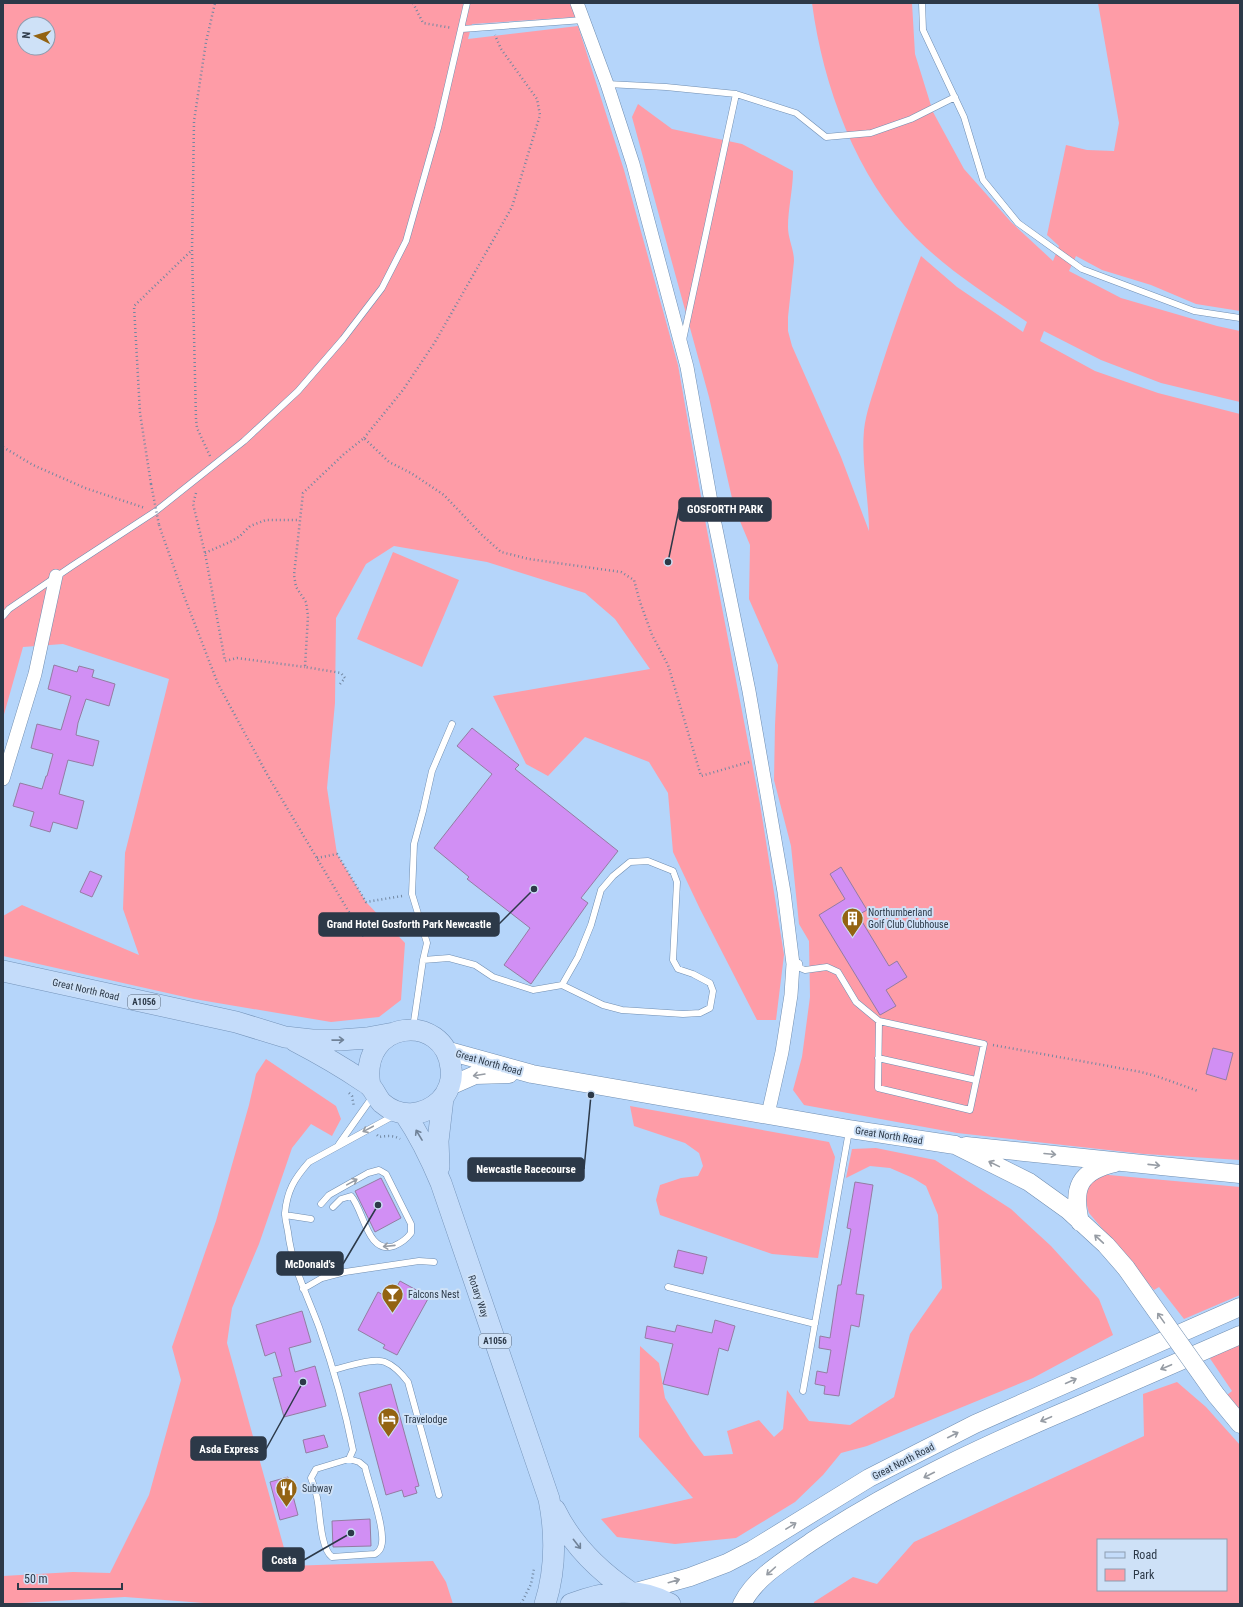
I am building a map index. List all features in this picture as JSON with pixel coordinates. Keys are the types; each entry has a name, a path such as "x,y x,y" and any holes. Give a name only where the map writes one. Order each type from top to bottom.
{"main road":[{"name":"Great North Road","path":"3,971 236,1022 285,1037"},
{"name":"A1056","path":"285,1037 312,1040 340,1040 367,1038 404,1032"},
{"path":"404,1032 423,1032 432,1036 446,1050 452,1073 446,1092 435,1106 416,1114 403,1113 385,1106 372,1090 368,1074 369,1061 375,1049 383,1040 404,1032"},
{"name":"A1056","path":"285,1037 332,1061 372,1090"},
{"name":"Great North Road","path":"446,1050 532,1074 849,1129 955,1145 1029,1182 1068,1210 1106,1246 1126,1268 1216,1395 1240,1424"},
{"name":"Great North Road","path":"446,1092 475,1076 489,1074 532,1074"},
{"name":"Rotary Way","path":"441,1183 438,1141 446,1092"},
{"name":"Rotary Way","path":"403,1113 423,1143 441,1183 549,1499 562,1523 583,1552 597,1567 613,1580 633,1592"},
{"path":"955,1145 1240,1174"},
{"path":"1080,1222 1076,1206 1077,1191 1083,1179 1095,1169 1122,1161"},
{"name":"Great North Road","path":"633,1592 690,1577 726,1563 752,1550 869,1478 974,1424 1240,1307"},
{"path":"742,1604 756,1584 777,1566 820,1536 879,1500 987,1445 1240,1335"},
{"name":"Rotary Way","path":"545,1604 553,1573 555,1536 549,1499"},
{"path":"571,1604 603,1594 633,1592 660,1599 670,1604"}],"street":[{"path":"577,3 607,84 632,164 687,367 715,524 749,691 784,892 793,964 791,995 782,1052 768,1114"},
{"path":"3,780 35,674 56,576"}],"lane":[{"path":"3,616 9,609 56,576 156,511 244,441 298,391 343,338 382,288 406,241 438,128 467,3"},
{"path":"922,3 923,30 964,117 984,180 1018,223 1082,269 1194,310 1240,318"},
{"path":"462,29 584,20"},
{"path":"607,84 666,87 736,94 796,114 826,137 871,134 911,119 955,97"},
{"path":"682,348 736,94"},
{"path":"404,1032 427,943 412,894 414,844 432,771 452,724"},
{"path":"423,960 449,958 475,965 493,977 533,990 562,985 603,1005 622,1010 683,1014 700,1013 710,1008 713,991 710,982 678,969 673,960 677,882 673,871 648,861 642,861 630,862 613,876 602,890 591,925 578,957 562,985"},
{"path":"793,964 799,963 800,968 805,970 827,967 838,972 856,1002 879,1021 984,1044 970,1110 878,1088 879,1021"},
{"path":"878,1058 976,1080"},
{"path":"337,1146 372,1090"},
{"path":"350,1459 353,1450 333,1370 319,1326 303,1289 289,1244 285,1215 288,1193 298,1174 309,1162 337,1146 403,1113"},
{"path":"803,1391 849,1129"},
{"path":"321,1204 329,1195 368,1173 379,1170 386,1174 410,1224 411,1233 403,1242 396,1245 384,1247 379,1246 373,1240 351,1196 341,1199 333,1207"},
{"path":"285,1215 311,1219"},
{"path":"303,1289 322,1278 345,1272 419,1261 434,1262"},
{"path":"668,1287 815,1324"},
{"path":"333,1370 366,1361 384,1361 398,1370 408,1382 439,1495"},
{"path":"350,1459 359,1462 365,1467 382,1535 382,1546 375,1554 332,1557 329,1554 324,1539 318,1501 311,1478 316,1469 350,1459"}],"path":[{"path":"214,3 206,42 194,121 192,250 196,419 197,428 214,465"},
{"path":"413,3 423,23 462,29"},
{"path":"305,667 308,616 306,602 296,587 294,575 303,493 344,454 364,438 403,390 435,342 512,207 540,115 537,99 501,50 492,27"},
{"path":"192,250 134,306 140,412 159,525 184,596 218,684 268,776 365,939"},
{"path":"364,438 389,462 411,473 444,495 482,536 501,552 529,559 621,572 634,580 652,635 668,665 701,776 728,769 760,757"},
{"path":"3,447 33,465 85,488 156,511"},
{"path":"200,489 196,494 193,504 205,553 225,660 237,658 341,673 346,678 340,684"},
{"path":"205,553 232,541 240,536 250,526 266,520 299,520"},
{"path":"318,858 337,854 366,902 412,894"},
{"path":"984,1044 1141,1072 1198,1091"},
{"path":"521,1604 531,1584 535,1564"}],"green space":[{"path":"3,3 572,3 577,17 472,24 468,39 578,26 624,170 678,365 706,525 760,804 784,955 776,1020 757,1020 700,909 673,852 668,793 649,762 585,737 548,776 526,764 493,696 650,669 615,619 585,593 487,562 394,546 366,564 336,618 335,703 327,788 337,854 366,902 405,943 401,1000 379,1017 331,1022 194,999 3,956 3,916 22,905 139,955 123,909 125,853 169,679 63,644 23,647 3,718"},
{"path":"812,3 912,3 915,54 933,112 964,169 1011,222 1053,261 1059,246 1047,235 1066,145 1087,150 1114,151 1119,123 1098,3 1240,3 1240,311 1196,304 1151,285 1102,270 1076,256 1069,271 1121,298 1217,326 1240,331 1240,402 1161,383 1101,360 1044,331 1040,341 1095,371 1158,393 1240,414 1240,1160 1144,1154 957,1133 804,1105 793,1090 802,1057 810,997 809,941 799,924 791,846 774,780 778,665 749,599 750,545 734,507 709,397 632,117 638,104 672,129 742,144 793,171 788,227 794,261 788,331 792,346 841,457 869,531 863,443 865,423 888,346 921,256 957,287 1023,332 1027,322 970,283 929,250 916,238 895,214 876,187 860,159 834,98 824,66"},
{"path":"393,552 459,580 422,667 357,639"},
{"path":"266,1059 336,1106 341,1119 332,1136 311,1124 292,1148 259,1244 232,1308 227,1343 289,1566 433,1561 446,1582 453,1604 217,1604 125,1597 3,1604 3,1576 73,1572 110,1573 149,1495 181,1380 172,1347 216,1221 249,1105 256,1074"},
{"path":"630,1106 829,1142 835,1157 818,1258 772,1254 660,1215 656,1200 660,1185 681,1178 698,1176 703,1166 699,1153 685,1143 634,1126"},
{"path":"876,1148 935,1160 1011,1209 1051,1246 1099,1299 1113,1335 1033,1378 867,1446 841,1453 823,1475 795,1502 736,1538 675,1544 617,1537 601,1519 693,1498 639,1437 640,1346 659,1363 665,1398 691,1439 704,1456 733,1454 727,1431 759,1420 774,1437 783,1429 787,1390 809,1421 850,1425 894,1397 910,1334 942,1288 938,1215 926,1186 913,1178 890,1168 870,1166 846,1178 852,1149"},
{"path":"1098,1174 1240,1187 1240,1295 1184,1319 1159,1287 1154,1290 1089,1213 1086,1196 1088,1188"},
{"path":"1240,1345 1240,1413 1227,1395 1232,1391 1209,1357"},
{"path":"1177,1382 1206,1407 1240,1445 1240,1604 814,1604 814,1602 853,1577 877,1584 914,1542 1144,1436 1143,1394"}],"building":[{"path":"54,665 77,672 79,666 94,670 92,677 115,684 109,706 86,699 78,723 76,735 99,741 93,766 68,760 59,794 84,801 77,829 53,822 50,832 30,826 34,812 13,806 20,783 42,789 53,754 31,748 37,724 61,730 71,696 48,689"},
{"path":"472,728 519,765 515,769 618,851 581,898 588,903 531,984 504,965 530,928 467,879 469,877 434,848 492,774 457,746"},
{"name":"Northumberland Golf Club Clubhouse","path":"841,867 867,910 858,915 889,966 897,961 907,977 886,990 896,1006 880,1015 819,915 845,899 830,874"},
{"path":"90,871 102,876 92,897 80,892"},
{"path":"1213,1048 1233,1053 1226,1080 1206,1074"},
{"path":"381,1178 401,1218 375,1232 355,1191"},
{"path":"855,1182 873,1185 856,1294 864,1295 859,1327 851,1325 839,1396 824,1394 825,1386 815,1384 817,1371 827,1373 831,1350 819,1348 820,1336 830,1338 838,1285 841,1285 851,1229 847,1228"},
{"path":"678,1250 707,1257 703,1274 674,1267"},
{"name":"Falcons Nest","path":"400,1281 429,1297 397,1355 383,1348 385,1345 358,1330 378,1292 390,1299"},
{"path":"302,1311 311,1342 289,1348 295,1372 315,1366 326,1406 284,1417 273,1378 282,1376 275,1352 265,1356 256,1325"},
{"path":"715,1320 735,1326 728,1351 719,1348 708,1395 663,1384 673,1344 645,1338 647,1326 675,1332 677,1325 712,1333"},
{"name":"Travelodge","path":"391,1384 419,1486 415,1487 417,1493 404,1497 402,1490 386,1495 359,1393"},
{"path":"324,1435 328,1447 306,1453 303,1440"},
{"path":"288,1477 298,1515 280,1520 270,1482"},
{"path":"370,1519 371,1546 333,1547 332,1521"}],"place":[{"name":"GOSFORTH PARK","path":"668,562"},
{"name":"Grand Hotel Gosforth Park Newcastle","path":"534,889"},
{"name":"Northumberland Golf Club Clubhouse","path":"852,938"},
{"name":"Newcastle Racecourse","path":"591,1095"},
{"name":"McDonald's","path":"378,1205"},
{"name":"Falcons Nest","path":"393,1314"},
{"name":"Asda Express","path":"303,1382"},
{"name":"Travelodge","path":"389,1438"},
{"name":"Subway","path":"287,1508"},
{"name":"Costa","path":"351,1533"}]}
